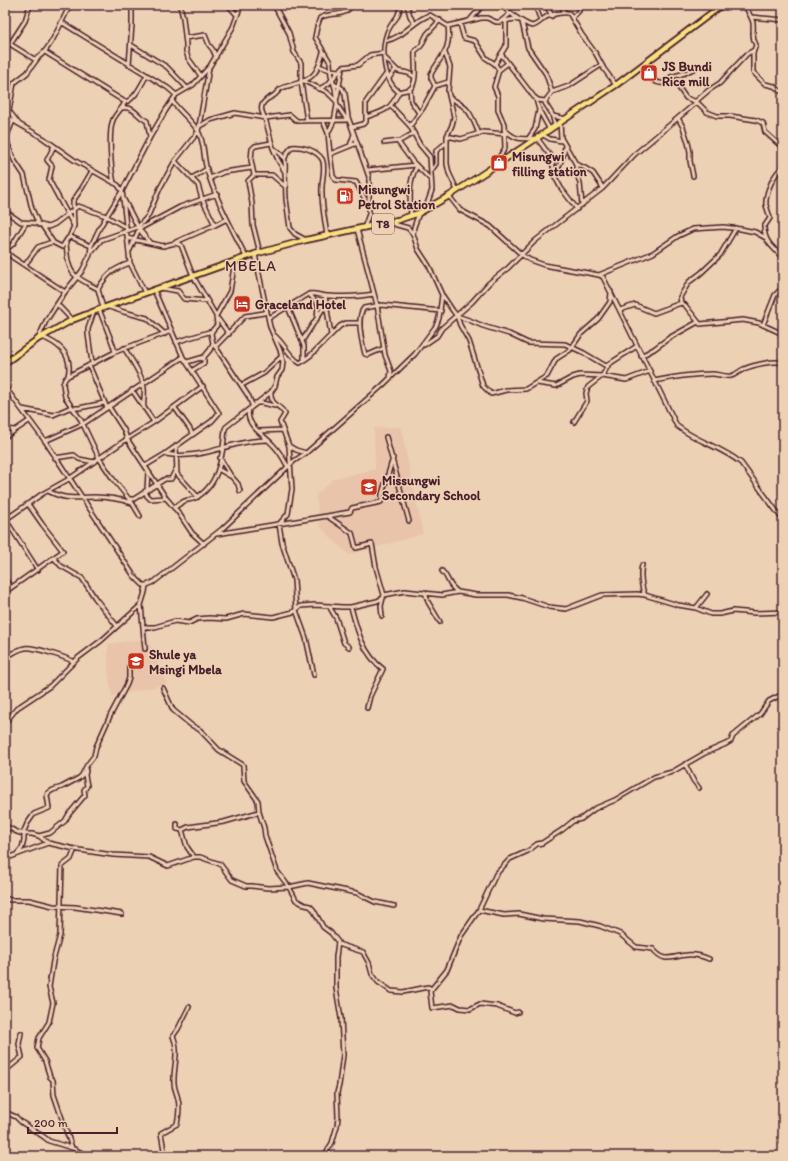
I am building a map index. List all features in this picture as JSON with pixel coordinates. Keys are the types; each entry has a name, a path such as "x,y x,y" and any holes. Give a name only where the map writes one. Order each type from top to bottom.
{"highway":[{"name":"T8","path":"5,363 40,338 72,320 94,311 260,252 306,240 390,222 425,210 543,135 616,85 720,5"}],"street":[{"path":"5,48 10,44 25,21 30,5"},
{"path":"20,125 9,111 14,82 27,74 38,58 45,52 70,5"},
{"path":"130,65 132,5"},
{"path":"180,5 183,18 186,51 189,61 201,76"},
{"path":"228,5 237,15"},
{"path":"91,253 91,246 106,216 122,191 150,137 176,95 192,85 210,66 233,27 241,5"},
{"path":"274,5 289,33 294,52 300,61 307,121"},
{"path":"337,102 330,70 330,62 315,37 316,27 320,18 344,12 349,9 350,5"},
{"path":"399,92 392,87 387,73 384,53 385,40 388,30 397,16 401,5"},
{"path":"407,5 414,23"},
{"path":"469,21 483,5"},
{"path":"502,5 518,20 532,26 546,17 569,13 607,75 616,85"},
{"path":"535,5 541,21"},
{"path":"546,5 552,16"},
{"path":"564,13 565,5"},
{"path":"572,17 579,11 579,5"},
{"path":"614,5 618,7 622,5"},
{"path":"745,5 753,24 752,38 756,45 752,66 754,74 765,84 774,86 783,93"},
{"path":"495,64 506,46 504,21 511,13"},
{"path":"385,40 396,38 414,23 430,14 448,26 487,18 496,22 515,19 518,20"},
{"path":"751,17 783,20"},
{"path":"366,117 383,112 391,106 399,92 410,89 413,86 415,77 415,51 420,46 426,34 440,20"},
{"path":"61,22 168,88 176,95"},
{"path":"522,22 528,48 546,74 552,92"},
{"path":"460,24 464,38 475,42 486,58 495,64 499,70"},
{"path":"435,86 431,78 431,74 445,53 449,39 448,26"},
{"path":"185,38 205,35 216,57"},
{"path":"10,44 34,59 38,58"},
{"path":"131,45 167,67 187,88"},
{"path":"422,346 437,336 446,325 477,297 489,283 508,268 553,227 603,188 635,154 709,90 720,83 747,54 754,50"},
{"path":"45,52 125,102"},
{"path":"285,172 271,143 265,118 261,109 266,99 275,95 280,89 302,82 312,76 319,66 323,52"},
{"path":"319,66 330,70 341,70 358,65 370,55 384,53"},
{"path":"445,53 450,67 448,91 454,117 447,136 448,168 457,190"},
{"path":"501,54 536,99 539,110 550,130"},
{"path":"384,57 396,69 415,77"},
{"path":"491,168 504,150 504,124 498,110 498,96 494,88 499,70 508,63"},
{"path":"545,102 552,92 569,86 601,65"},
{"path":"130,252 138,228 148,216 160,188 175,161 198,132 210,66"},
{"path":"642,66 649,76 656,82 664,82 673,76 685,73 695,68"},
{"path":"389,78 396,69"},
{"path":"319,89 328,84 341,70"},
{"path":"328,133 334,121 341,70"},
{"path":"352,127 366,122 366,102 387,73"},
{"path":"114,183 112,170 111,129 114,118 125,102 128,102 132,98 147,75"},
{"path":"670,78 672,78 686,98 696,102 704,110 717,116 730,116 756,120 763,123 765,132 783,148"},
{"path":"302,82 331,94 350,123"},
{"path":"410,126 435,86 448,82"},
{"path":"334,84 340,86 345,94 350,123 368,170 370,183 369,206 368,218 364,228"},
{"path":"410,89 411,101 419,113"},
{"path":"450,98 460,103 468,110 479,134"},
{"path":"536,99 545,102 558,125 562,141 576,164 576,171 580,183 580,197 582,205"},
{"path":"172,101 198,132 203,144 210,178 227,219 246,257"},
{"path":"391,106 410,126 420,146 430,157 432,190 425,210"},
{"path":"122,108 134,110 142,119 147,121 149,124 150,137"},
{"path":"528,139 535,129 539,110"},
{"path":"200,126 210,120 235,113 265,118 290,115 297,121 347,120"},
{"path":"5,116 92,171 118,185 122,191 126,232 130,252 130,263 145,293"},
{"path":"553,116 566,119"},
{"path":"678,118 688,142 693,176"},
{"path":"13,121 5,140 14,160 24,176 32,209 53,242 62,247 67,254"},
{"path":"323,121 328,133 330,154 336,180 356,182 369,206"},
{"path":"447,136 461,139 489,132 504,131 515,138 538,138 551,157 556,179 577,209"},
{"path":"384,143 398,142 414,133"},
{"path":"350,146 354,134"},
{"path":"543,135 550,139 562,141"},
{"path":"398,142 417,166 431,180"},
{"path":"431,171 436,164 438,149 447,142"},
{"path":"254,175 251,160 253,147 271,143"},
{"path":"330,154 343,150 357,143"},
{"path":"555,175 562,159 565,145"},
{"path":"54,146 47,160 52,166 49,180 74,226"},
{"path":"306,240 295,234 290,228 285,158 287,153 292,148 303,147 308,149 322,160 324,165 322,194 327,236"},
{"path":"273,148 284,155 285,158"},
{"path":"553,162 562,159"},
{"path":"175,161 198,185 202,199 215,226"},
{"path":"576,164 593,174 603,188"},
{"path":"368,170 417,166"},
{"path":"410,216 412,175 417,166"},
{"path":"783,167 775,175 767,196 766,203 770,218 764,228 769,245 783,259"},
{"path":"210,178 224,172 252,168"},
{"path":"192,178 207,169"},
{"path":"62,247 74,226 73,201 92,171"},
{"path":"260,252 253,225 252,203 248,181 254,175 272,175 286,187"},
{"path":"140,516 100,458 83,424 65,398 63,389 64,382 70,369 67,356 54,343 40,338 46,321 64,292 82,271 91,253 101,240 138,228 171,211 217,194"},
{"path":"449,196 460,210 490,226 522,255 530,260 541,264 603,277 677,426 684,432 720,449 741,463 783,520"},
{"path":"123,198 138,228 150,243"},
{"path":"5,211 21,222 48,227 52,226 78,206 106,216 126,227"},
{"path":"413,234 419,213"},
{"path":"127,238 164,246 175,243 215,226 227,219"},
{"path":"390,222 408,228 413,234 418,249 429,266 442,295 457,316 469,341 483,386 490,394 509,390 526,389 536,384 548,374 551,366 558,357 568,352 581,334 598,320 610,302 611,292"},
{"path":"26,223 13,244 5,251 10,254 12,258 25,265 64,292"},
{"path":"599,275 653,253 678,236 690,230 723,227 736,228 755,232 766,238"},
{"path":"736,228 720,255 701,274 689,282 680,297 681,302 701,324 719,321 743,320 763,325 783,334"},
{"path":"358,229 377,305 384,348 391,371 390,378"},
{"path":"68,238 91,246"},
{"path":"25,265 38,247 53,242"},
{"path":"66,242 71,270 77,277 98,289 116,351"},
{"path":"175,243 178,243 182,247 193,276 228,334"},
{"path":"9,247 10,254"},
{"path":"174,508 186,500 198,497 213,482 218,469 226,427 271,392 275,386 277,377 283,368 282,356 267,311 255,254"},
{"path":"235,261 230,291 212,331 213,343 251,400 253,405 248,418 258,431 275,447 289,466"},
{"path":"98,289 112,270 130,263"},
{"path":"763,325 775,295 783,287"},
{"path":"159,288 178,291 184,299 207,301"},
{"path":"145,466 212,422 219,413 193,370 183,357 154,290"},
{"path":"269,318 309,294 349,297 374,294"},
{"path":"309,294 318,304 326,309"},
{"path":"5,387 45,441 134,576 143,585 146,585 154,582 215,535 289,466 306,453 390,378 422,346 434,329 441,311 442,295"},
{"path":"325,296 331,335"},
{"path":"620,310 635,305 654,313 681,302"},
{"path":"57,304 72,320"},
{"path":"317,319 318,304"},
{"path":"384,348 370,354 365,354 360,323 362,310 367,307 377,305 441,311"},
{"path":"288,306 305,350 304,361"},
{"path":"103,308 147,318 165,334"},
{"path":"302,341 326,309"},
{"path":"92,363 92,355 88,340 88,329 94,311"},
{"path":"215,348 245,316 264,313 267,311"},
{"path":"457,316 482,326 509,334 528,343 560,343 572,347 608,366"},
{"path":"642,356 669,338 698,322"},
{"path":"274,335 298,362 301,363 344,324 360,323"},
{"path":"434,329 446,325"},
{"path":"68,376 116,351 171,331"},
{"path":"176,342 212,331"},
{"path":"187,362 204,357 210,350 213,343"},
{"path":"574,422 587,402 587,390 602,376 608,366 637,346"},
{"path":"124,348 143,383 144,408"},
{"path":"242,386 264,373 282,356"},
{"path":"45,441 83,424 183,357"},
{"path":"193,370 204,364 204,357"},
{"path":"654,381 695,375 715,374 732,376 751,367 777,361 783,363"},
{"path":"89,365 104,403 124,430 127,439 166,498 192,533 204,544"},
{"path":"70,369 76,372"},
{"path":"536,384 556,386 577,375 602,376 626,380 650,371"},
{"path":"144,389 147,381"},
{"path":"38,570 5,520 175,408 203,386"},
{"path":"132,390 154,422"},
{"path":"271,392 272,400"},
{"path":"265,396 272,400 277,407"},
{"path":"22,409 53,415 67,409 104,403"},
{"path":"253,405 262,403 277,407 282,409 285,415 279,421 289,446 289,466 292,489 288,514 279,524"},
{"path":"175,408 192,434"},
{"path":"5,437 29,421"},
{"path":"5,429 15,430"},
{"path":"190,429 196,432"},
{"path":"258,431 283,430"},
{"path":"386,437 409,521"},
{"path":"165,454 176,456 203,454 251,441 267,440"},
{"path":"176,446 176,469 179,476 198,497"},
{"path":"289,446 306,453"},
{"path":"55,458 74,455 79,459 94,462"},
{"path":"220,458 231,476 238,484 240,491"},
{"path":"215,535 350,512 352,508 381,502 392,458"},
{"path":"47,491 64,498 101,497 131,501 165,479 172,478 176,469"},
{"path":"218,469 231,476"},
{"path":"148,471 146,490 147,496 150,499 166,498"},
{"path":"151,487 154,481"},
{"path":"5,592 63,551 28,504"},
{"path":"5,510 10,516"},
{"path":"327,516 352,533 356,548 372,544 376,567 384,596 381,606 382,616"},
{"path":"279,524 282,543 294,580 296,610 306,638 314,676"},
{"path":"54,558 61,566 82,578 95,598 117,626"},
{"path":"642,565 641,584 645,595"},
{"path":"442,571 446,575 449,584 458,592"},
{"path":"5,579 11,588"},
{"path":"145,649 141,604 146,585"},
{"path":"143,627 155,626 175,621 189,623 197,619 226,619 244,614 273,616 296,610 301,606 351,607 377,601 384,596 405,591 442,595 458,592 476,595 508,595 549,607 566,609 602,595 632,594 645,595 668,603 696,608 711,614 720,614 732,611 755,613 783,612"},
{"path":"425,592 428,602 440,622"},
{"path":"696,608 707,594"},
{"path":"5,723 17,708 43,692 74,662 141,604"},
{"path":"329,606 336,618 344,643 349,647"},
{"path":"351,607 361,640 371,657 383,669 370,696 367,708"},
{"path":"5,658 15,651 28,647 68,658 74,662"},
{"path":"18,854 22,848 24,831 27,824 34,814 49,808 48,793 80,778 94,756 96,747 110,716 127,684 129,678 129,667"},
{"path":"163,688 173,710 200,730 219,750 243,765 244,781 258,801 265,836 277,871 289,887 296,900 310,906 323,927 335,937 338,942 336,957 336,988 341,1016 343,1052 340,1085 337,1093 337,1126 332,1142 324,1156"},
{"path":"518,1012 515,1013 497,1006 480,1004 470,1009 460,1008 454,1005 432,1008 430,998 430,991 447,970 461,936 479,910 496,874 510,859 528,851 537,844 562,830 573,821 581,819 594,809 615,800 654,777 666,774 731,741 733,736 760,714 769,701 783,694"},
{"path":"685,764 699,788"},
{"path":"39,836 50,833 65,821 85,795 84,790 87,786 85,775 87,765"},
{"path":"176,824 177,829 182,830 188,827 224,822 259,812"},
{"path":"5,826 11,830 24,834 39,836 48,843 113,855 149,857 168,866 194,857 200,857 218,863 232,880 246,886 268,888 289,887 308,883 357,893 375,902 394,906"},
{"path":"182,830 187,847 194,857"},
{"path":"5,859 48,843"},
{"path":"72,1148 54,1095 53,1080 45,1061 37,1048 39,1038 49,1022 53,1003 49,987 53,961 60,935 62,866 71,859 75,849"},
{"path":"5,898 10,900 29,900 60,907 122,914"},
{"path":"479,910 504,915 519,914 544,919 580,921 600,926 620,934 636,946 653,949 658,955 667,959 686,955 709,958"},
{"path":"338,944 363,952 369,963 372,974 378,982 391,991 403,992 428,987 432,989"},
{"path":"165,1156 161,1133 177,1124 179,1113 178,1100 174,1086 177,1044 173,1036 189,1007"},
{"path":"5,1072 22,1057 20,1044 21,1033"},
{"path":"5,1112 16,1117 49,1141 72,1148 88,1156"}],"shaded area":[{"name":"Missungwi Secondary School","path":"401,427 423,534 349,555 320,527 316,495 333,479 375,469 374,428"},
{"path":"149,638 150,644 167,684 112,696 108,670 108,644"}],"place":[{"name":"JS Bundi Rice mill","path":"649,73"},
{"name":"Misungwi filling station","path":"499,163"},
{"name":"Misungwi Petrol Station","path":"345,196"},
{"name":"Graceland Hotel","path":"242,304"},
{"name":"Missungwi Secondary School","path":"369,487"},
{"name":"Shule ya Msingi Mbela","path":"136,661"}],"district":[{"name":"MBELA","path":"251,266"}]}
